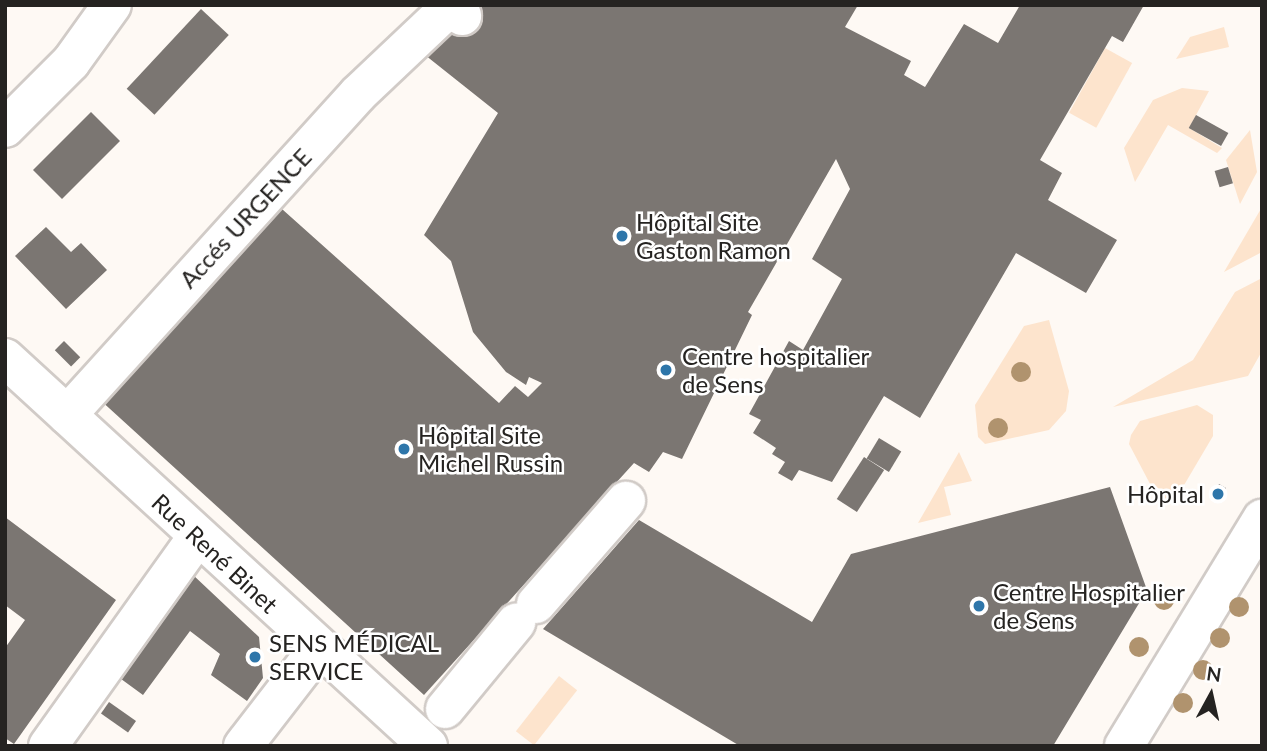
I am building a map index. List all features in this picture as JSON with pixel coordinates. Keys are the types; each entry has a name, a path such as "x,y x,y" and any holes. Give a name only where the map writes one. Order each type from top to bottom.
{"street":[{"path":"5,128 71,62 112,5"},
{"name":"Accés URGENCE","path":"67,415 358,94 446,23"},
{"name":"Rue René Binet","path":"5,358 318,649 428,746"},
{"path":"445,709 626,500"},
{"path":"1124,746 1262,519"},
{"path":"48,746 198,537"},
{"path":"243,746 318,649"},
{"path":"1145,746 1162,682"}],"shaded area":[{"path":"1224,27 1229,47 1176,59 1190,37"},
{"path":"1105,48 1132,63 1096,128 1069,113"},
{"path":"1182,88 1209,91 1189,128 1222,148 1217,153 1168,125 1135,182 1124,148 1153,100"},
{"path":"1250,130 1257,172 1240,204 1226,160"},
{"path":"1262,207 1262,252 1224,272"},
{"path":"1262,278 1262,351 1248,376 1113,407 1193,360 1235,292"},
{"path":"1049,320 1069,391 1066,411 1049,430 985,444 978,437 975,405 1024,326"},
{"path":"1197,405 1213,415 1213,436 1177,497 1158,499 1129,444 1131,435 1140,421"},
{"path":"959,452 972,481 944,487 951,515 918,523"},
{"path":"559,676 577,690 534,745 516,731"}],"building":[{"path":"431,5 858,5 845,27 911,61 904,75 925,87 964,24 998,43 1020,5 1144,5 1123,42 1112,36 1040,160 1062,173 1048,200 1117,240 1086,293 1016,253 920,418 884,396 832,482 799,470 792,481 778,473 785,462 772,454 776,448 753,433 761,420 749,414 789,341 803,350 842,279 812,259 850,189 836,159 748,312 752,315 682,459 663,452 649,472 634,463 424,695 98,398 273,201 499,403 515,386 528,397 542,383 529,377 526,385 506,372 473,332 451,261 424,235 498,113 425,55"},
{"path":"201,9 229,35 154,115 127,89"},
{"path":"91,112 120,141 62,199 33,170"},
{"path":"1196,115 1228,133 1221,146 1189,128"},
{"path":"1228,167 1233,183 1220,187 1215,171"},
{"path":"46,227 71,252 81,243 107,270 66,309 15,256"},
{"path":"64,341 80,357 71,366 55,350"},
{"path":"879,438 901,451 889,472 867,459"},
{"path":"864,457 884,470 857,512 837,499"},
{"name":"Hôpital","path":"1219,484 1226,488 1217,503 1210,499"},
{"name":"Centre Hospitalier de Sens","path":"1110,487 1147,590 1053,746 740,746 543,629 639,520 812,622 851,554"},
{"path":"5,517 116,600 14,744 5,738 5,648 25,620 5,605"},
{"path":"192,574 259,637 263,678 247,701 211,675 220,654 190,631 143,695 117,676"},
{"path":"109,702 136,721 128,732 101,713"}],"place":[{"name":"Hôpital Site Gaston Ramon","path":"622,236"},
{"name":"Centre hospitalier de Sens","path":"666,370"},
{"name":"Hôpital Site Michel Russin","path":"404,449"},
{"name":"Hôpital","path":"1218,494"},
{"name":"Centre Hospitalier de Sens","path":"979,606"},
{"name":"SENS MÉDICAL SERVICE","path":"255,657"}]}
